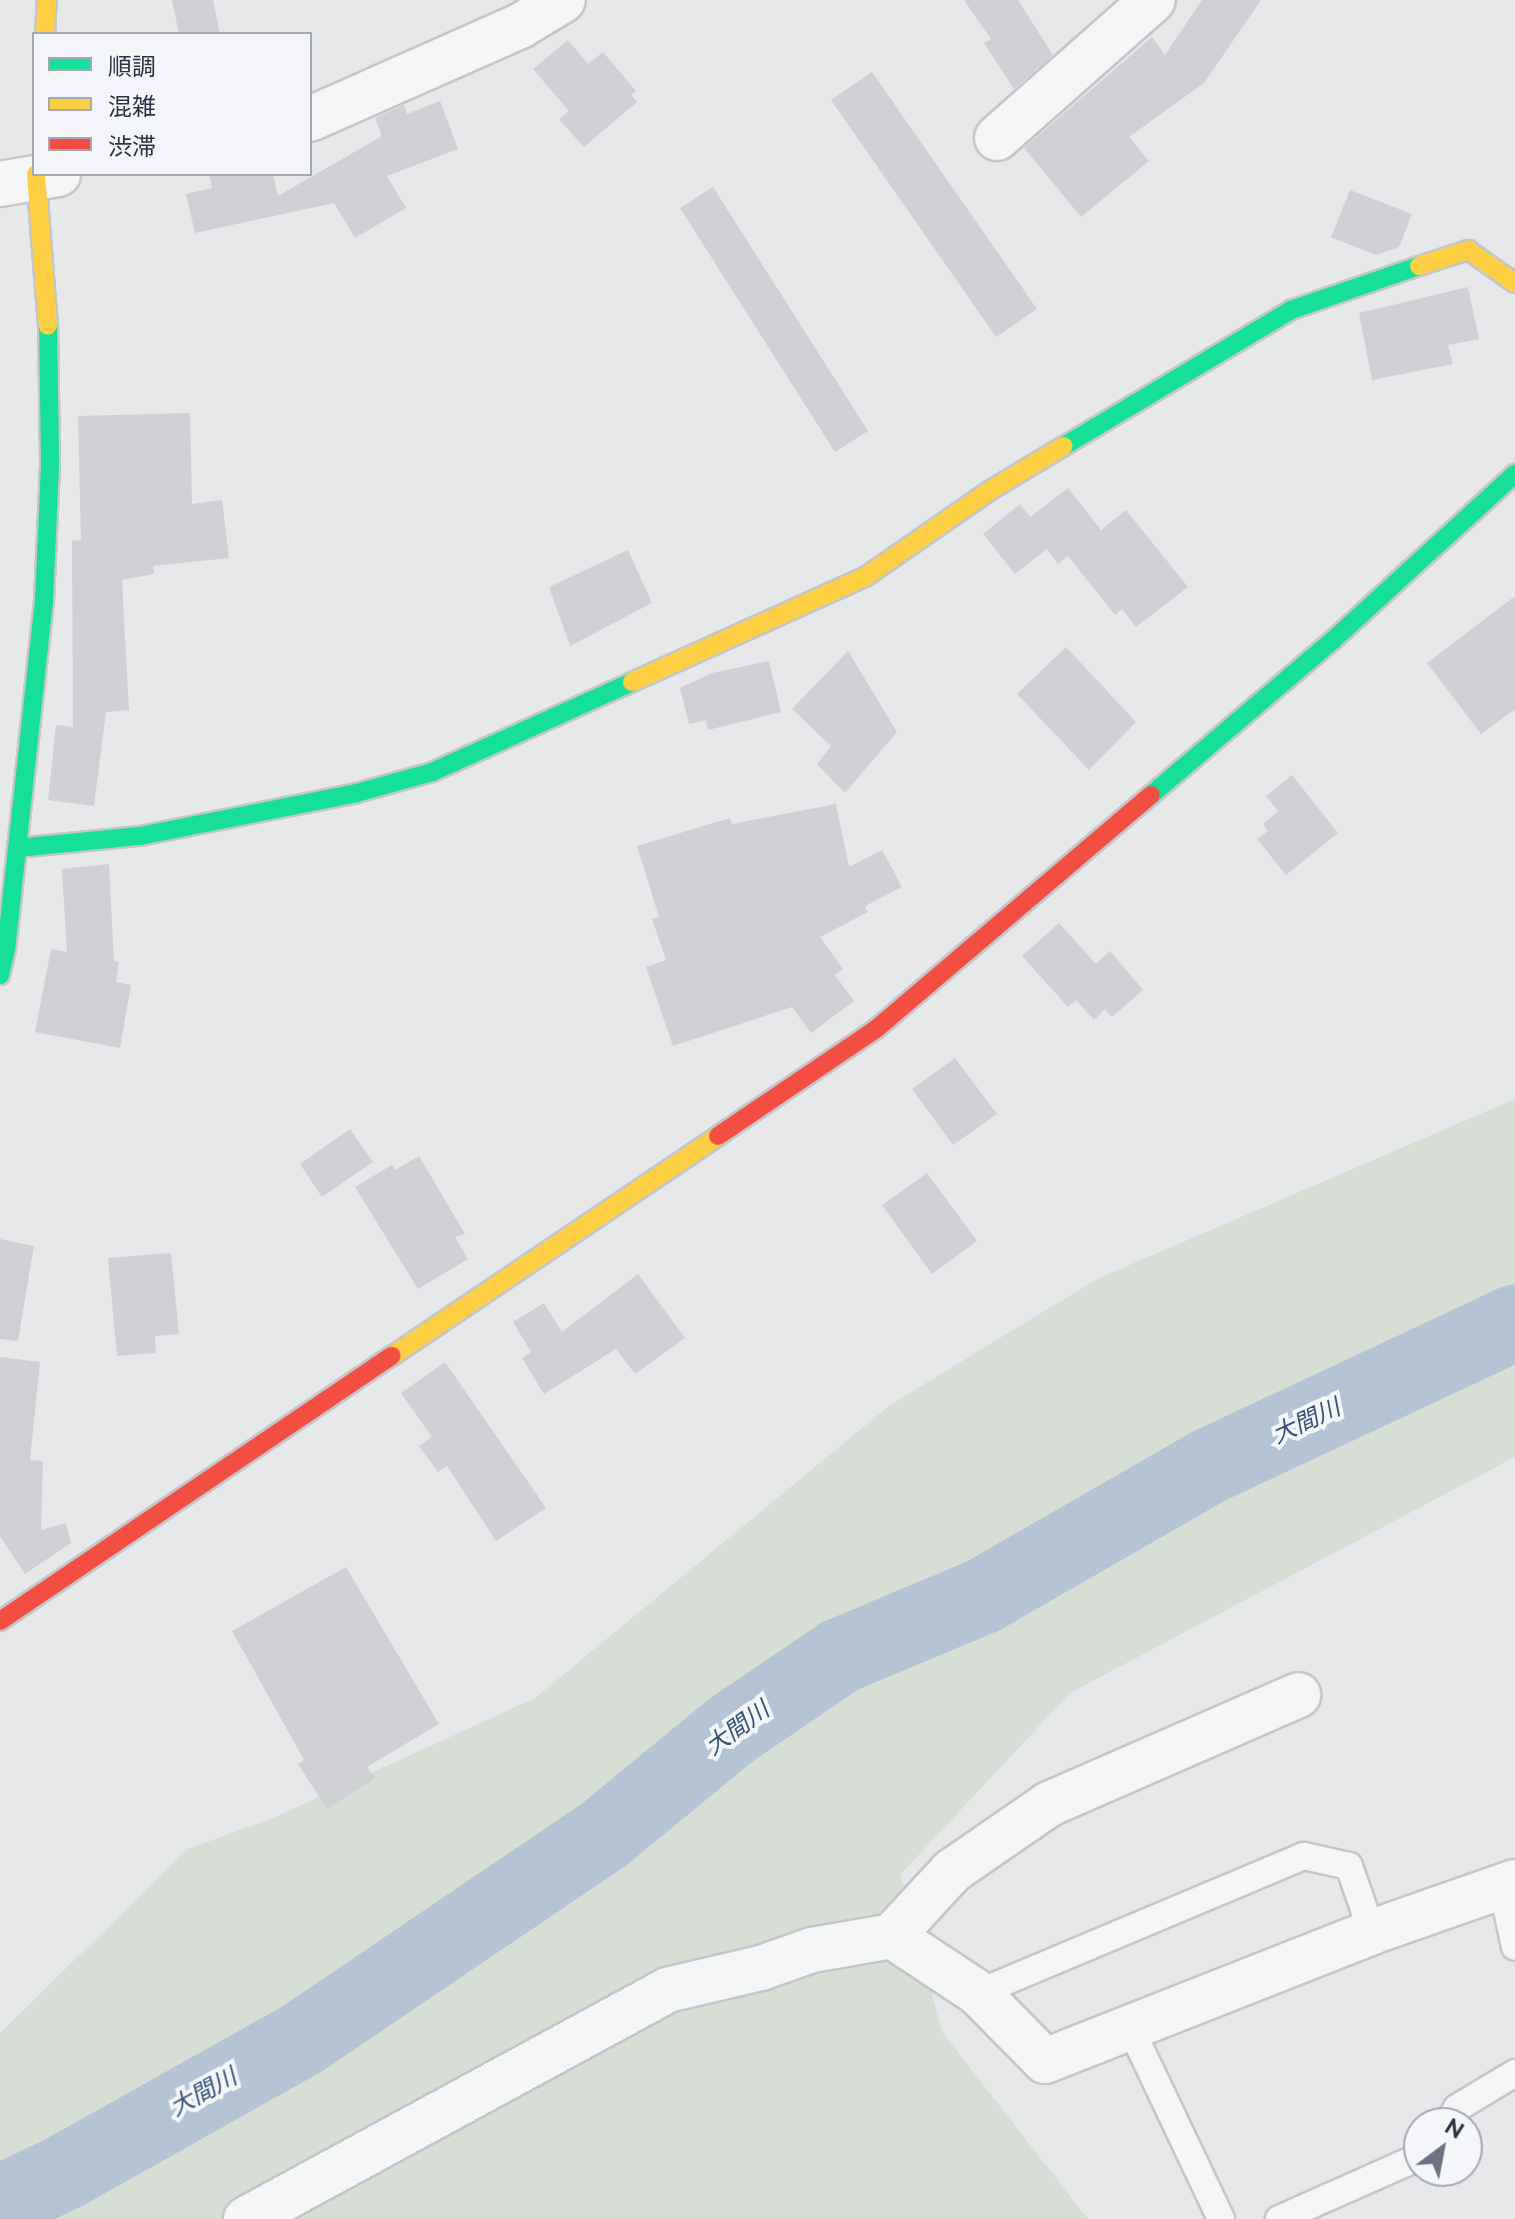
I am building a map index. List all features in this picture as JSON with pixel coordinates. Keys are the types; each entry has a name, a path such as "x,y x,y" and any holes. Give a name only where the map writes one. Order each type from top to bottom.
{"street":[{"path":"45,32 47,0"},
{"path":"312,118 520,26 563,0"},
{"path":"997,138 1153,0"},
{"path":"0,975 6,950 44,602 50,462 48,304 32,177"},
{"path":"17,848 140,836 210,824 357,793 432,772 865,577 1000,484 1291,310 1468,250 1515,283"},
{"path":"0,1621 876,1029 1332,641 1515,474"},
{"path":"246,2219 667,1990 761,1968 812,1950 892,1936 952,1871 1049,1804 1298,1695"},
{"path":"892,1936 978,1993 1045,2061 1372,1932 1509,1885"}],"lane":[{"path":"978,1993 1304,1856 1349,1866 1372,1932"},
{"path":"1509,1885 1515,1947"},
{"path":"1130,2027 1221,2219"},
{"path":"1459,2107 1515,2073"},
{"path":"1279,2219 1403,2164"}],"shaded area":[{"path":"1515,1099 1515,1457 1070,1693 900,1875 942,2032 1088,2219 0,2219 0,2033 188,1849 273,1818 535,1698 890,1405 1097,1279"}],"building":[{"path":"172,0 213,0 220,32 179,32"},
{"path":"964,0 1018,0 1053,55 1014,89 984,43 991,39"},
{"path":"1202,0 1261,0 1204,83 1129,137 1149,161 1081,217 1024,148 1152,37 1165,55"},
{"path":"568,40 588,64 603,52 636,91 631,95 637,102 584,147 559,119 569,111 533,69"},
{"path":"872,72 1037,309 996,337 831,100"},
{"path":"440,101 458,149 387,176 406,208 355,238 334,203 195,233 186,194 212,188 209,176 273,176 278,196 382,136 375,118 404,105 407,114"},
{"path":"713,187 868,431 835,452 680,208"},
{"path":"1350,190 1412,214 1399,247 1376,255 1331,237"},
{"path":"1468,287 1479,339 1448,345 1453,364 1372,380 1359,313"},
{"path":"190,413 192,504 222,500 229,558 153,566 154,574 122,580 129,710 106,712 94,806 48,800 56,725 73,727 72,540 81,541 78,416"},
{"path":"1068,488 1101,530 1126,510 1188,587 1136,627 1122,609 1115,615 1068,556 1058,564 1047,549 1015,574 983,534 1020,504 1030,517"},
{"path":"628,550 652,603 570,646 549,587"},
{"path":"1515,596 1515,709 1481,734 1427,663"},
{"path":"1066,647 1136,722 1089,770 1017,694"},
{"path":"848,651 897,732 845,793 817,764 831,746 792,709"},
{"path":"769,661 781,712 708,730 706,720 689,724 680,688 712,673"},
{"path":"1292,775 1338,833 1286,875 1257,839 1268,831 1263,824 1278,811 1266,796"},
{"path":"836,804 849,867 882,850 902,887 865,906 868,912 820,937 843,969 835,975 854,1001 811,1033 792,1007 673,1046 646,967 666,960 652,919 659,917 637,846 730,818 732,824"},
{"path":"109,864 114,961 119,962 116,982 131,985 120,1048 35,1032 51,949 67,952 62,869"},
{"path":"1059,923 1096,964 1110,951 1143,990 1112,1017 1105,1009 1094,1020 1076,1000 1068,1007 1022,956"},
{"path":"955,1058 997,1114 953,1145 912,1089"},
{"path":"350,1129 373,1162 322,1197 300,1164"},
{"path":"419,1156 465,1234 455,1237 468,1259 418,1289 355,1187 392,1165 395,1170"},
{"path":"927,1173 977,1241 932,1274 882,1205"},
{"path":"0,1239 34,1246 18,1341 0,1339"},
{"path":"171,1253 179,1334 155,1336 156,1353 117,1356 108,1258"},
{"path":"638,1274 685,1338 635,1374 616,1349 544,1394 522,1358 531,1352 513,1322 544,1303 562,1332"},
{"path":"0,1357 40,1362 30,1460 43,1461 41,1530 66,1523 71,1543 25,1574 0,1536"},
{"path":"445,1362 546,1508 496,1541 447,1466 438,1472 419,1446 432,1437 401,1393"},
{"path":"346,1567 439,1724 367,1767 375,1778 327,1809 298,1764 304,1760 232,1631"}],"waterway":[{"name":"大間川","path":"0,2203 65,2172 302,2039 606,1833 731,1730 840,1656 983,1596 1207,1467 1515,1323"}],"traffic: fast":[{"path":"1064,446 1291,310 1419,266"},
{"path":"0,975 6,950 44,602 50,462 48,326"},
{"path":"1151,795 1332,641 1515,474"},
{"path":"17,848 140,836 357,793 432,772 632,682"}],"traffic: slow":[{"path":"45,32 47,0"},
{"path":"36,176 48,326"},
{"path":"1419,266 1468,250 1515,283"},
{"path":"632,682 865,577 989,491 1064,446"},
{"path":"392,1356 718,1136"}],"traffic: jam":[{"path":"718,1136 876,1029 1151,795"},
{"path":"0,1621 392,1356"}]}
